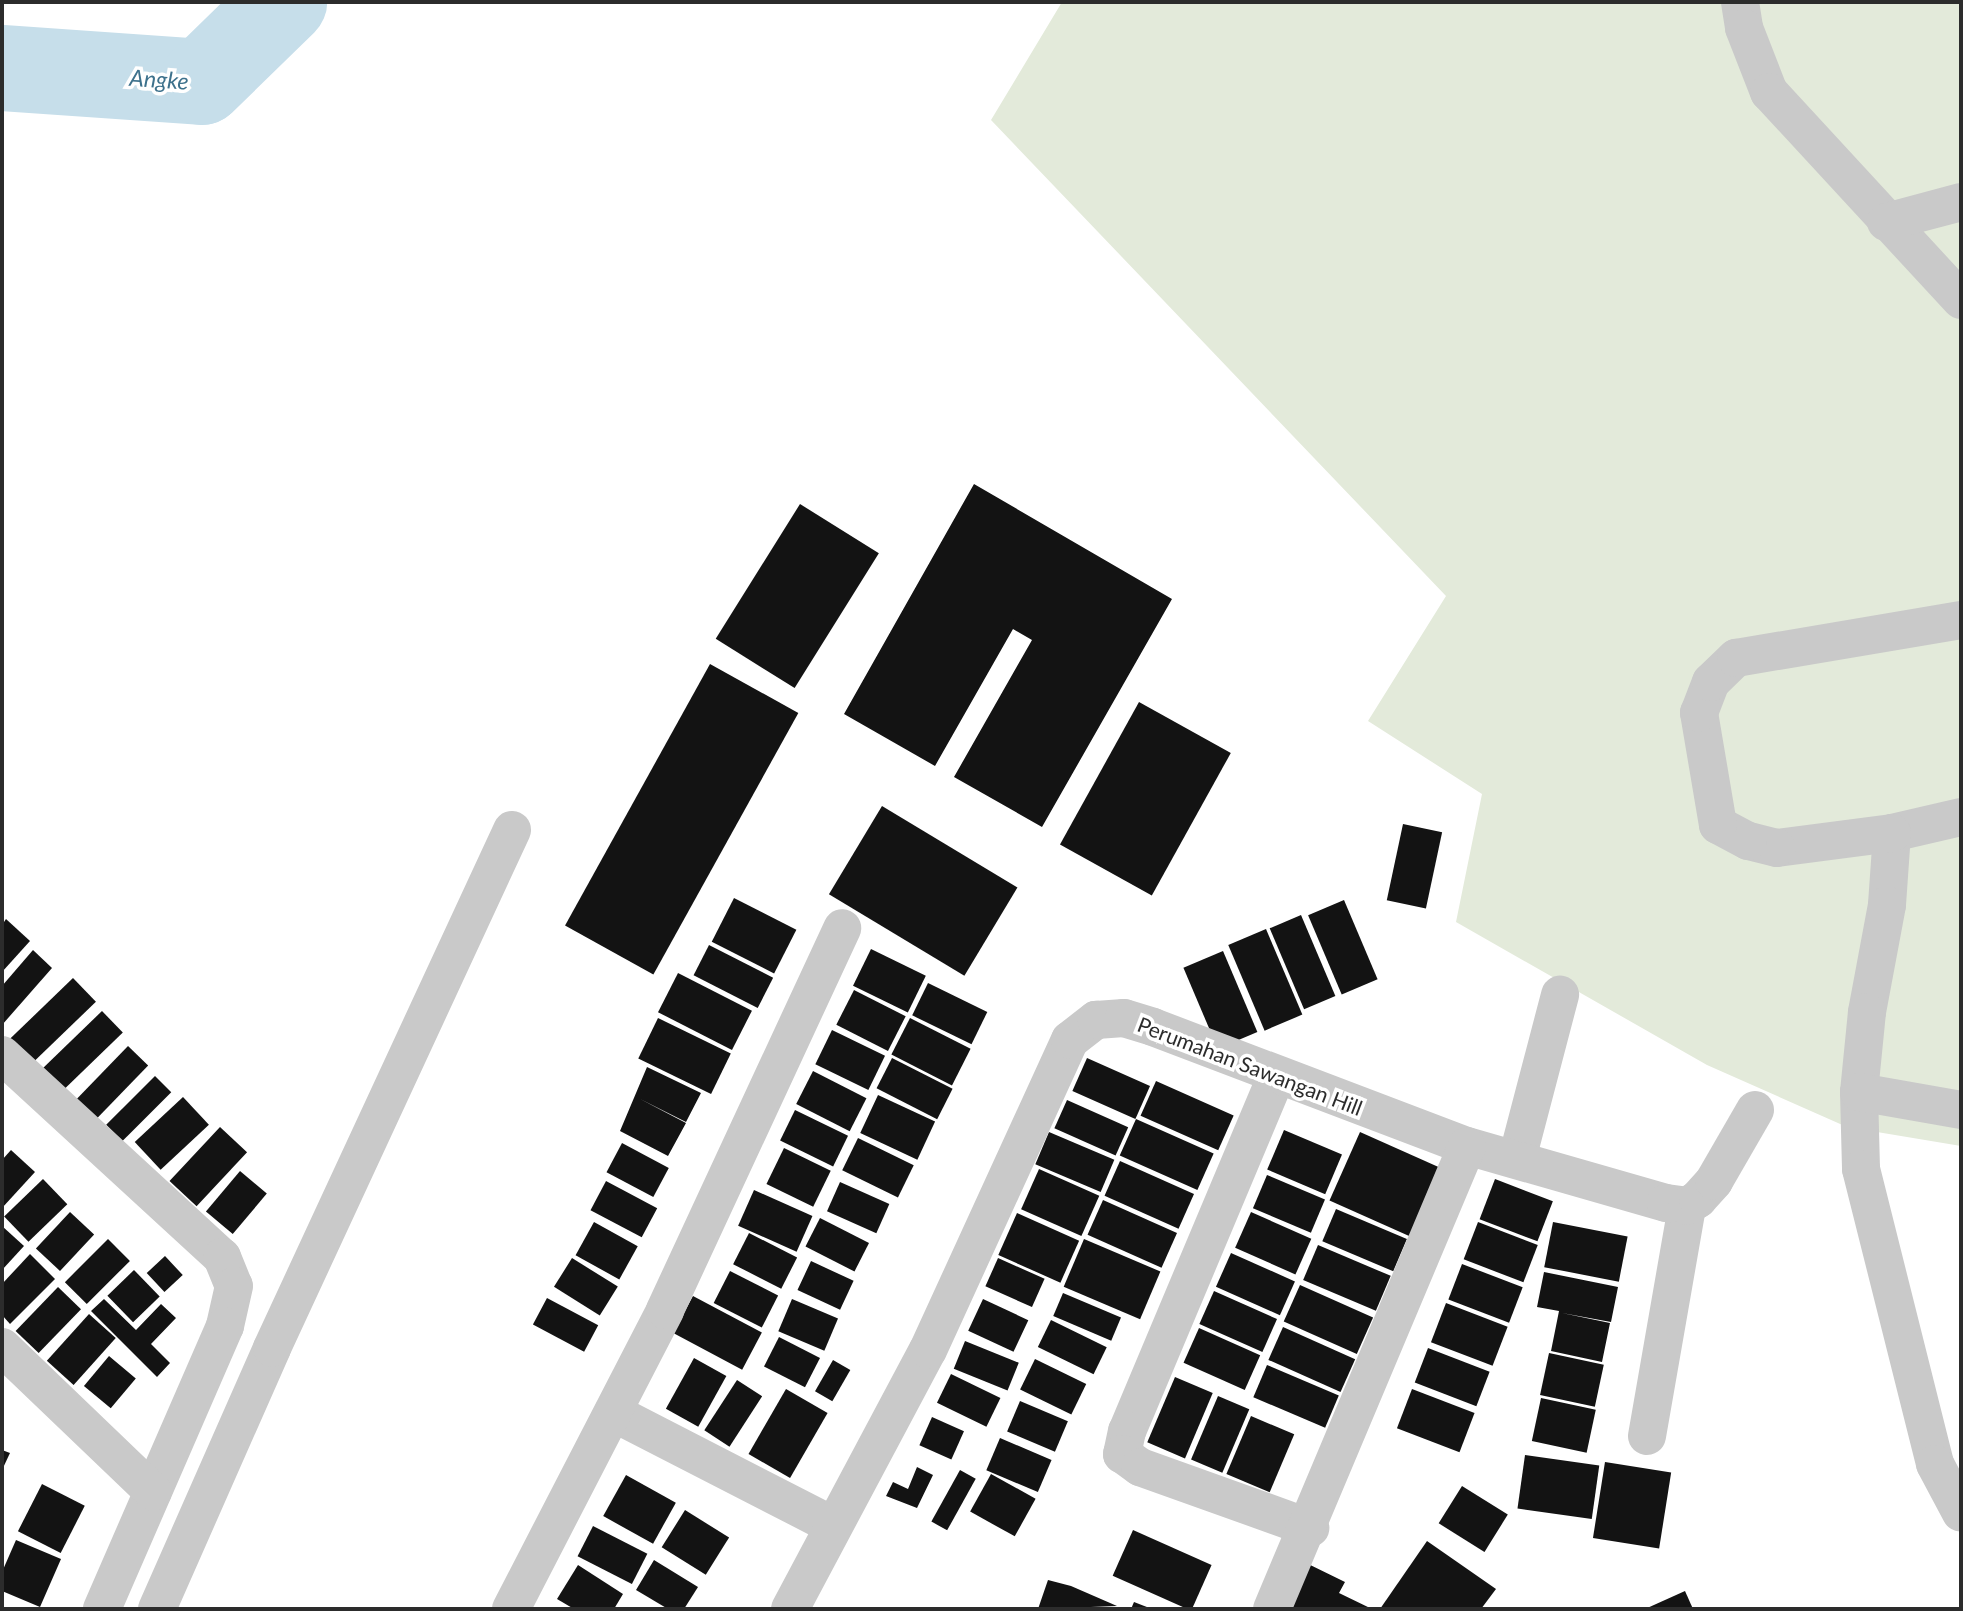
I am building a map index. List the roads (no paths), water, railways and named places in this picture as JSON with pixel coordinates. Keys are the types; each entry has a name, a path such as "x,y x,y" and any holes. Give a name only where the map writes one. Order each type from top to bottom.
{"street":[{"path":"1740,2 1744,28 1769,92 1886,222 1961,300"},
{"path":"1886,222 1961,202"},
{"path":"1961,620 1735,658 1711,682 1699,713 1718,825 1748,841 1777,848 1892,833 1961,817"},
{"path":"157,1609 272,1348 512,830"},
{"path":"1892,833 1887,905 1867,1012 1859,1092 1861,1169 1934,1464 1961,1513"},
{"path":"511,1609 614,1413 842,928"},
{"path":"1517,1159 1560,995"},
{"name":"Perumahan Sawangan Hill","path":"790,1609 832,1525 928,1350 1070,1040 1096,1020 1124,1018 1466,1146 1634,1196 1687,1206"},
{"path":"2,1055 222,1257 234,1286 225,1326 102,1609"},
{"path":"1276,1077 1127,1431 1122,1454 1140,1466 1310,1528"},
{"path":"1859,1092 1961,1110"},
{"path":"1647,1436 1687,1206 1714,1181 1755,1110"},
{"path":"1272,1609 1310,1528 1466,1146"},
{"path":"2,1348 153,1492"},
{"path":"614,1413 832,1525"}],"waterway":[{"name":"Angke","path":"2,68 202,82 284,2"}]}
